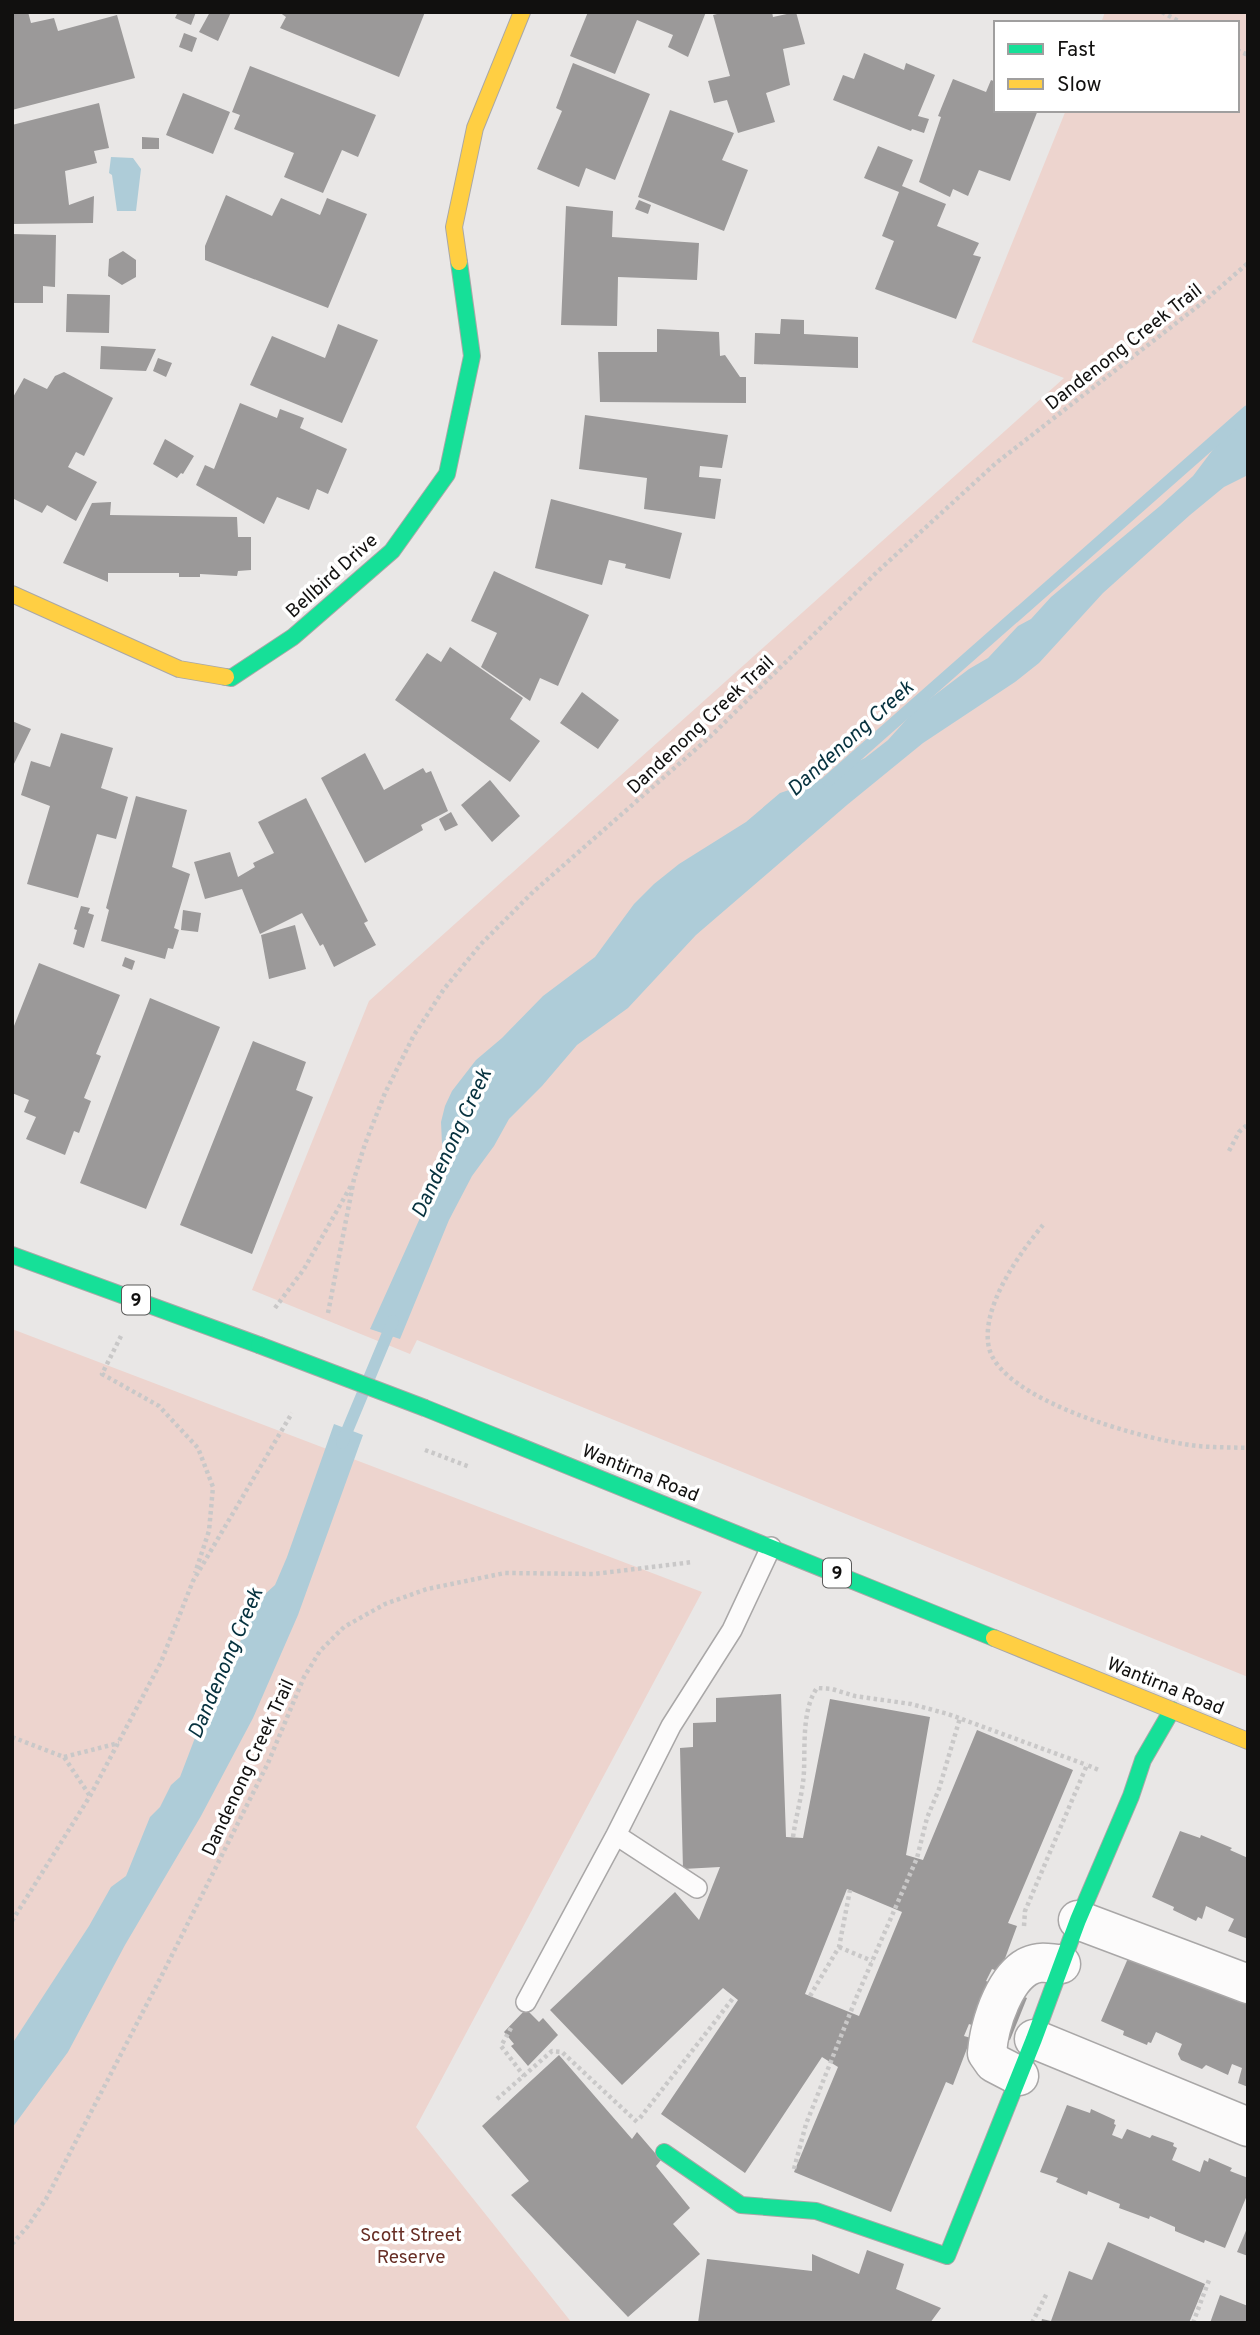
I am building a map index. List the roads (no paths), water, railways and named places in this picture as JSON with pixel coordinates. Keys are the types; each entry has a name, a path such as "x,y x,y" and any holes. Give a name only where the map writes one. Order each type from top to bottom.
{"street":[{"name":"Bellbird Drive","path":"12,594 179,669 231,678 293,637 392,551 447,474 472,356 454,227 475,128 522,12"},
{"name":"Wantirna Road","path":"12,1255 425,1408 1248,1741"},
{"path":"1019,2076 994,2063 987,2053 988,2036 1008,1984 1043,1967 1077,1920 1135,1785 1143,1760 1172,1710"},
{"path":"1077,1920 1248,1984"},
{"path":"664,2152 741,2205 816,2210 947,2256 1034,2039 1043,1967"},
{"path":"1034,2039 1248,2127"}],"lane":[{"path":"526,2002 671,1726 732,1630 771,1547"},
{"path":"616,1835 697,1888"}],"water":[{"path":"111,157 133,158 141,169 136,211 117,211 112,175 109,173"},
{"path":"1248,403 1248,475 1224,487 1103,593 1039,663 923,743 847,805 696,935 628,1008 577,1045 509,1119 494,1146 472,1176 449,1220 400,1339 370,1329 443,1167 441,1122 445,1106 452,1091 476,1060 543,996 595,957 634,904 679,864 746,822 780,793 819,780 865,758 888,740 915,710 988,658 1018,626 1031,619 1051,597 1193,476"},
{"path":"334,1424 363,1435 298,1615 253,1718 68,2052 12,2128 12,2044 89,1926 111,1887 126,1876 150,1817 160,1807 171,1785 180,1777 198,1730 212,1715 255,1603 275,1585"}],"waterway":[{"name":"Dandenong Creek","path":"828,781 1248,411"},
{"name":"Dandenong Creek","path":"342,1443 393,1321"}],"park label":[{"name":"Scott Street Reserve","path":"411,2245"}]}
